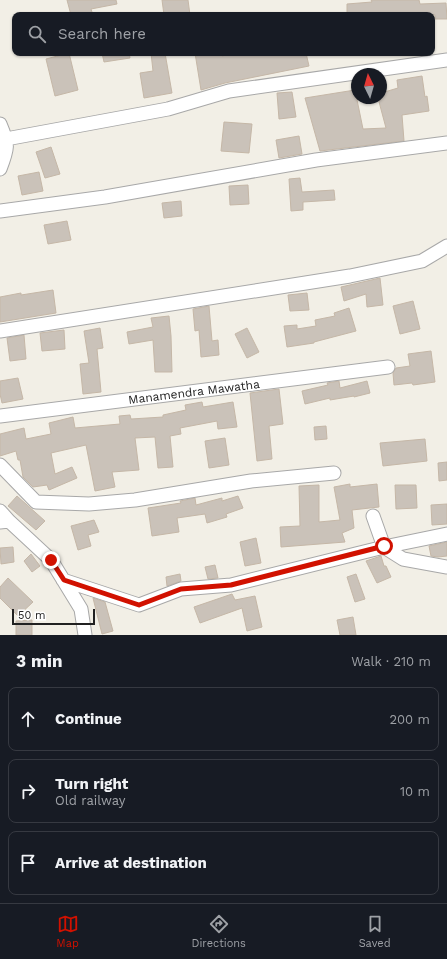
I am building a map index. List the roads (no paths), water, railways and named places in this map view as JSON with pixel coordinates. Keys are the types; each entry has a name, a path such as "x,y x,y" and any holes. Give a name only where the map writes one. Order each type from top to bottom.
{"street":[{"path":"6,139 168,110 230,91 447,60"},
{"path":"0,124 6,139 7,151 0,168"},
{"path":"0,211 105,197 316,160 447,143"},
{"path":"0,331 350,276 422,261 447,246"},
{"name":"Manamendra Mawatha","path":"0,416 388,367"},
{"path":"0,465 36,502 89,504 135,500 251,482 334,473"},
{"path":"0,511 4,522 51,560 81,609 85,635"},
{"path":"373,516 384,546 403,559 447,567"},
{"path":"64,580 139,605 181,589 231,585 384,546 447,534"}]}
